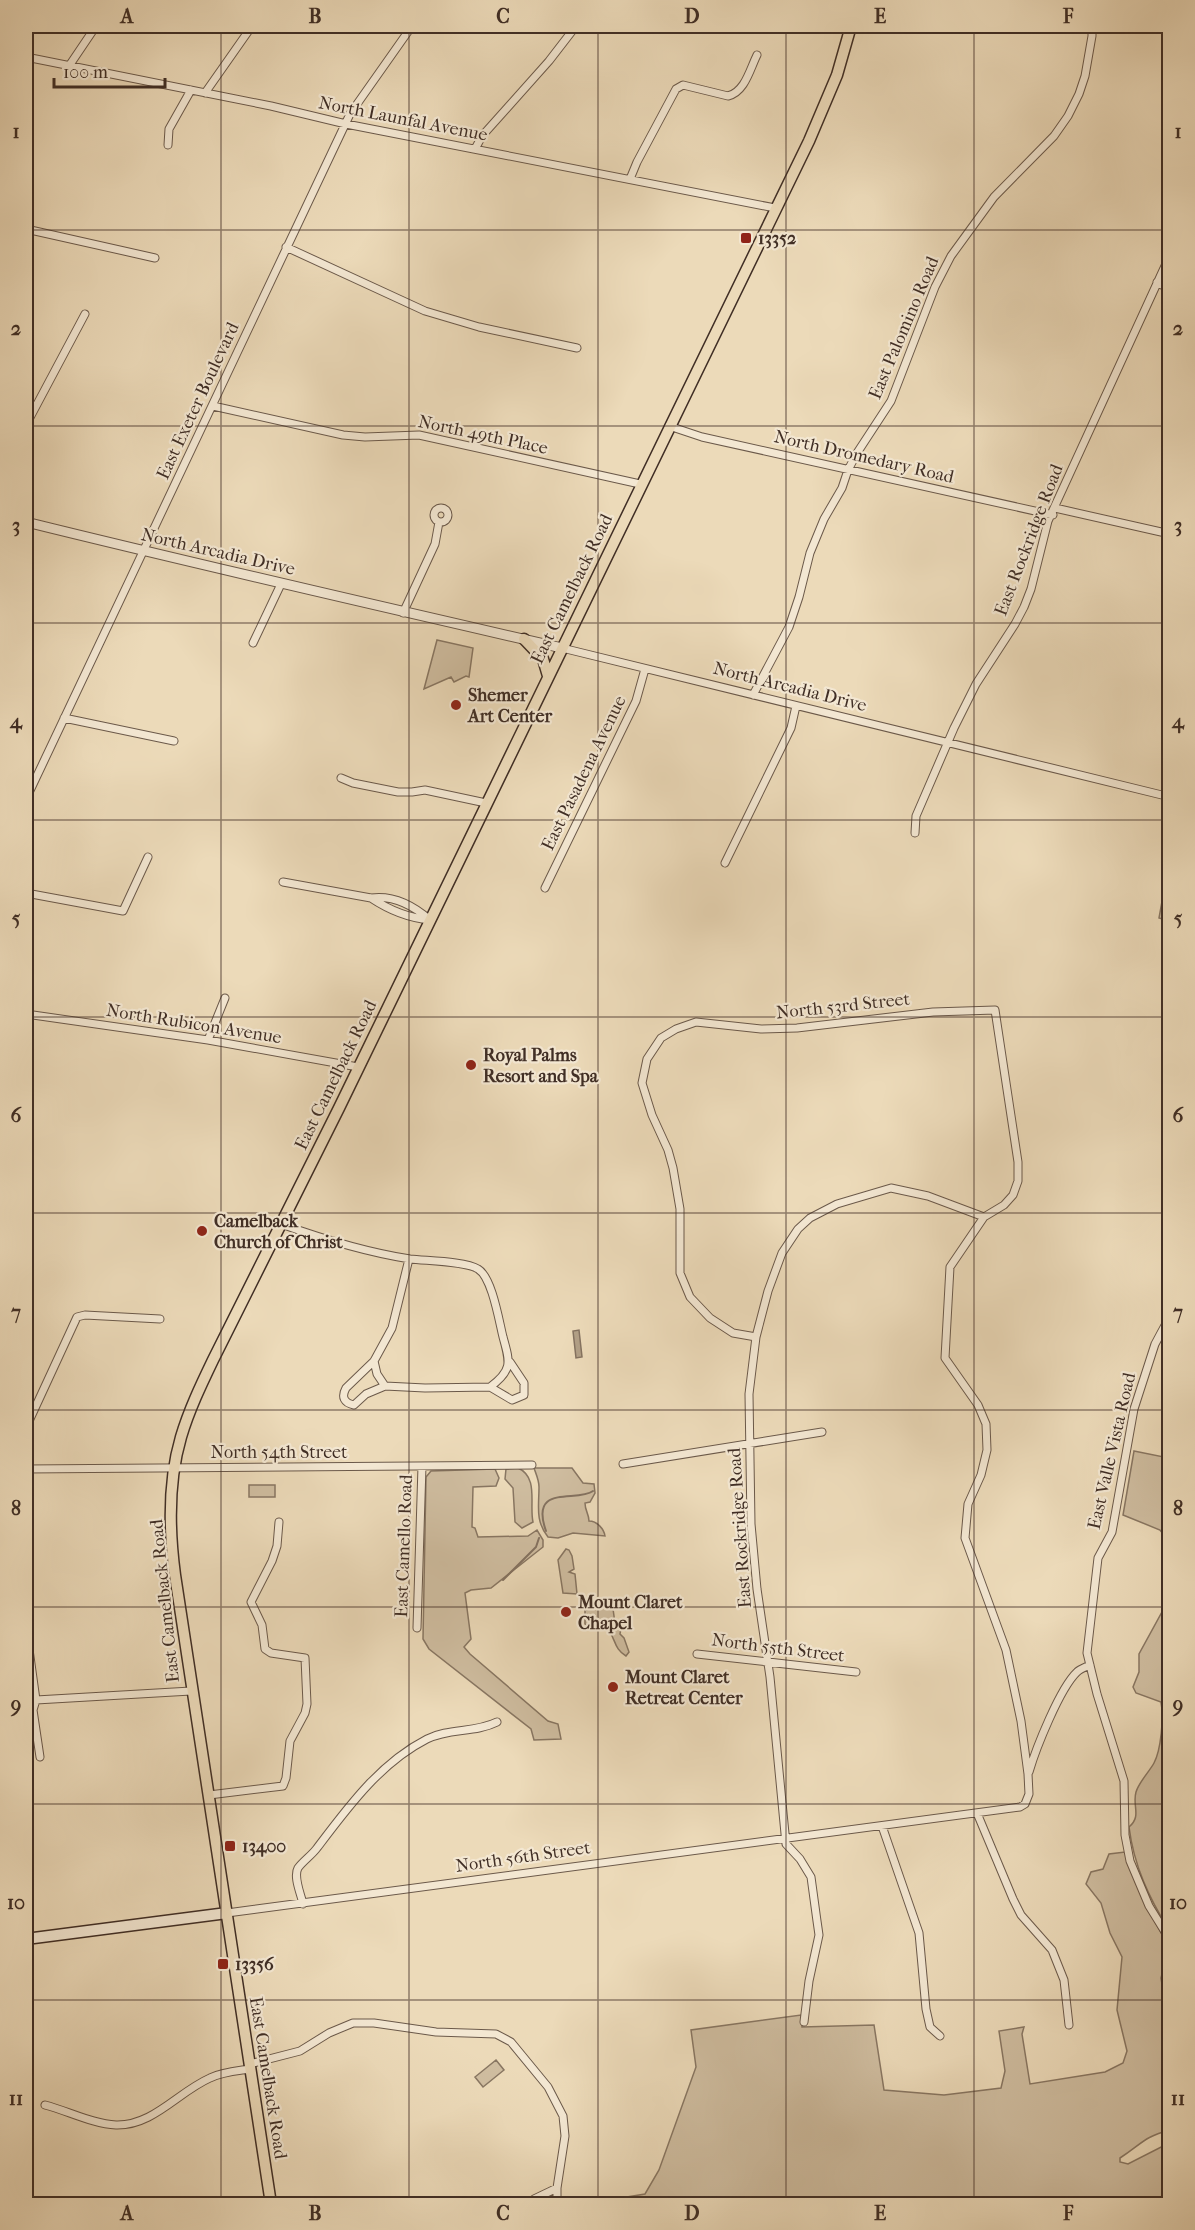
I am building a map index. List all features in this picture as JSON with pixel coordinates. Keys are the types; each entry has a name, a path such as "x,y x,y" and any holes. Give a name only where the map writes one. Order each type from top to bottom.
{"main road":[{"name":"East Camelback Road","path":"271,2205 173,1562 171,1513 174,1468 180,1437 193,1401 430,920 825,105 851,26"},
{"path":"524,639 543,659 548,676"},
{"name":"North 56th Street","path":"26,1940 226,1913"}],"street":[{"path":"69,66 96,26"},
{"path":"205,93 252,26"},
{"name":"East Exeter Boulevard","path":"26,799 350,114 412,26"},
{"path":"475,149 482,136 549,61 576,26"},
{"name":"East Palomino Road","path":"753,695 789,627 810,553 824,519 842,488 848,470 891,401 923,314 951,256 994,196 1054,136 1068,116 1085,76 1092,26"},
{"path":"630,179 676,89 683,85 728,96 735,94 742,86 757,55"},
{"name":"North Launfal Avenue","path":"26,57 346,124 775,208"},
{"path":"168,145 169,129 191,90"},
{"path":"26,229 155,258"},
{"path":"286,247 425,311 479,327 577,348"},
{"name":"East Rockridge Road","path":"915,833 916,816 947,742 976,684 1024,607 1043,538 1054,511 1170,255"},
{"path":"1157,282 1170,290"},
{"path":"26,425 85,314"},
{"name":"North 49th Place","path":"213,406 343,435 365,437 419,435 640,484"},
{"name":"North Dromedary Road","path":"669,426 702,436 848,470 1170,534"},
{"name":"North Arcadia Drive","path":"26,522 403,613 562,648 1170,797"},
{"path":"403,613 435,544 439,522"},
{"path":"253,643 281,584"},
{"name":"East Pasadena Avenue","path":"545,888 636,700 645,669"},
{"path":"725,863 791,728 796,706"},
{"path":"64,718 174,741"},
{"path":"341,778 353,783 398,792 425,790 486,803"},
{"path":"26,893 123,911 148,857"},
{"path":"283,882 372,898 385,896 417,909 430,920"},
{"path":"372,898 393,910 415,918 430,920"},
{"path":"393,910 397,901"},
{"path":"208,1040 225,998"},
{"name":"North 53rd Street","path":"756,1337 733,1333 710,1318 690,1297 680,1273 680,1209 673,1168 642,1083 646,1059 661,1038 676,1029 696,1022 761,1029 797,1028 922,1014 995,1010 1018,1180 1013,1195 1004,1205 984,1217"},
{"name":"North Rubicon Avenue","path":"26,1014 208,1040 358,1067"},
{"name":"East Rockridge Road","path":"804,2022 809,1981 819,1935 811,1877 800,1859 786,1844 770,1677 757,1589 751,1524 749,1445 749,1394 756,1337 768,1291 782,1253 798,1229 823,1210 891,1188 928,1196 984,1217"},
{"path":"984,1217 950,1268 945,1358 978,1405 986,1424 987,1450 981,1475 968,1504 965,1538 1006,1650 1021,1721 1028,1774"},
{"path":"281,1224 341,1244 409,1259 466,1265 479,1269 488,1280 510,1362 524,1383 524,1395 512,1400 490,1388 385,1386 366,1394 354,1405 348,1404 343,1394 346,1388 374,1361 392,1328 409,1259"},
{"path":"26,1433 29,1421 79,1315 160,1319"},
{"name":"East Valle Vista Road","path":"1170,1316 1155,1344 1134,1409 1112,1532 1098,1558 1088,1643 1090,1665 1124,1780 1125,1835 1130,1862 1149,1906 1170,1940"},
{"path":"374,1361 377,1374 385,1386"},
{"path":"490,1388 503,1378 510,1362"},
{"path":"623,1464 822,1432"},
{"name":"North 54th Street","path":"26,1470 532,1465"},
{"name":"East Camello Road","path":"417,1628 422,1466"},
{"path":"208,1794 282,1786 286,1778 290,1741 305,1713 307,1704 305,1658 271,1653 265,1649 262,1625 251,1602 272,1561 277,1546 279,1522"},
{"path":"28,1642 36,1700 33,1710 40,1757"},
{"name":"North 55th Street","path":"697,1654 856,1672"},
{"path":"1028,1774 1036,1750 1060,1697 1077,1672 1090,1665"},
{"path":"36,1700 191,1691"},
{"path":"303,1904 297,1876 298,1868 386,1767 428,1738 444,1733 484,1727 497,1722"},
{"name":"North 56th Street","path":"226,1913 1020,1807 1029,1794 1028,1774"},
{"path":"977,1813 1021,1915 1052,1950 1064,1980 1069,2025"},
{"path":"882,1826 919,1934 926,2009 930,2027 940,2036"},
{"path":"45,2105 116,2125 143,2120 212,2077 300,2051 329,2033 353,2023 374,2023 436,2032 496,2034 511,2042 548,2087 563,2116 565,2136 556,2188 557,2205"},
{"path":"532,2205 534,2199 556,2188"}],"shaded area":[{"path":"437,640 473,648 469,677 466,676 454,682 451,677 424,689"},
{"path":"1169,863 1169,921 1159,918"},
{"path":"579,1330 582,1357 576,1358 573,1331"},
{"path":"1134,1451 1169,1458 1169,1930 1143,1881 1129,1827 1136,1815 1136,1792 1154,1763 1161,1733 1161,1702 1136,1693 1133,1687 1139,1672 1139,1654 1163,1610 1167,1539 1160,1530 1123,1515"},
{"path":"518,1468 529,1478 532,1492 533,1522 522,1528 515,1522 513,1488 505,1479 506,1469"},
{"path":"534,1468 572,1468 583,1483 594,1484 595,1493 590,1502 585,1503 586,1508 589,1521 600,1526 605,1536 573,1533 558,1538 548,1537 539,1519 539,1484"},
{"path":"495,1469 499,1478 496,1486 473,1487 472,1527 475,1528 478,1537 528,1536 537,1530 543,1540 543,1547 491,1588 471,1590 465,1593 471,1639 464,1647 548,1721 558,1724 561,1739 534,1740 531,1729 429,1649 423,1639 426,1477 431,1471"},
{"path":"249,1485 275,1485 275,1497 249,1497"},
{"path":"566,1549 572,1556 574,1569 569,1572 575,1574 577,1594 563,1593 558,1560"},
{"path":"604,1606 613,1609 615,1623 622,1623 620,1634 629,1652 626,1656 617,1647 609,1631 585,1624 585,1610"},
{"path":"1125,1852 1150,1913 1169,1947 1161,1978 1170,2035 1170,2130 1143,2141 1120,2158 1120,2162 1128,2164 1169,2143 1169,2204 584,2204 645,2194 659,2170 696,2067 691,2030 801,2015 802,2027 874,2025 884,2090 944,2095 1001,2088 1005,2071 999,2031 1024,2027 1022,2034 1030,2084 1105,2072 1123,2063 1127,2051 1117,2010 1122,1957 1110,1933 1101,1903 1086,1884 1091,1872 1103,1869 1109,1854"},
{"path":"496,2060 504,2070 483,2087 475,2077"}],"waterway":[{"path":"546,1531 542,1516 544,1506 549,1500 593,1491"},
{"path":"503,1580 536,1547 539,1538"}],"place":[{"name":"13352","path":"746,238"},
{"name":"Shemer Art Center","path":"456,705"},
{"name":"Royal Palms Resort and Spa","path":"471,1065"},
{"name":"Camelback Church of Christ","path":"202,1231"},
{"name":"Mount Claret Chapel","path":"566,1612"},
{"name":"Mount Claret Retreat Center","path":"613,1687"},
{"name":"13400","path":"230,1846"},
{"name":"13356","path":"223,1964"}]}
